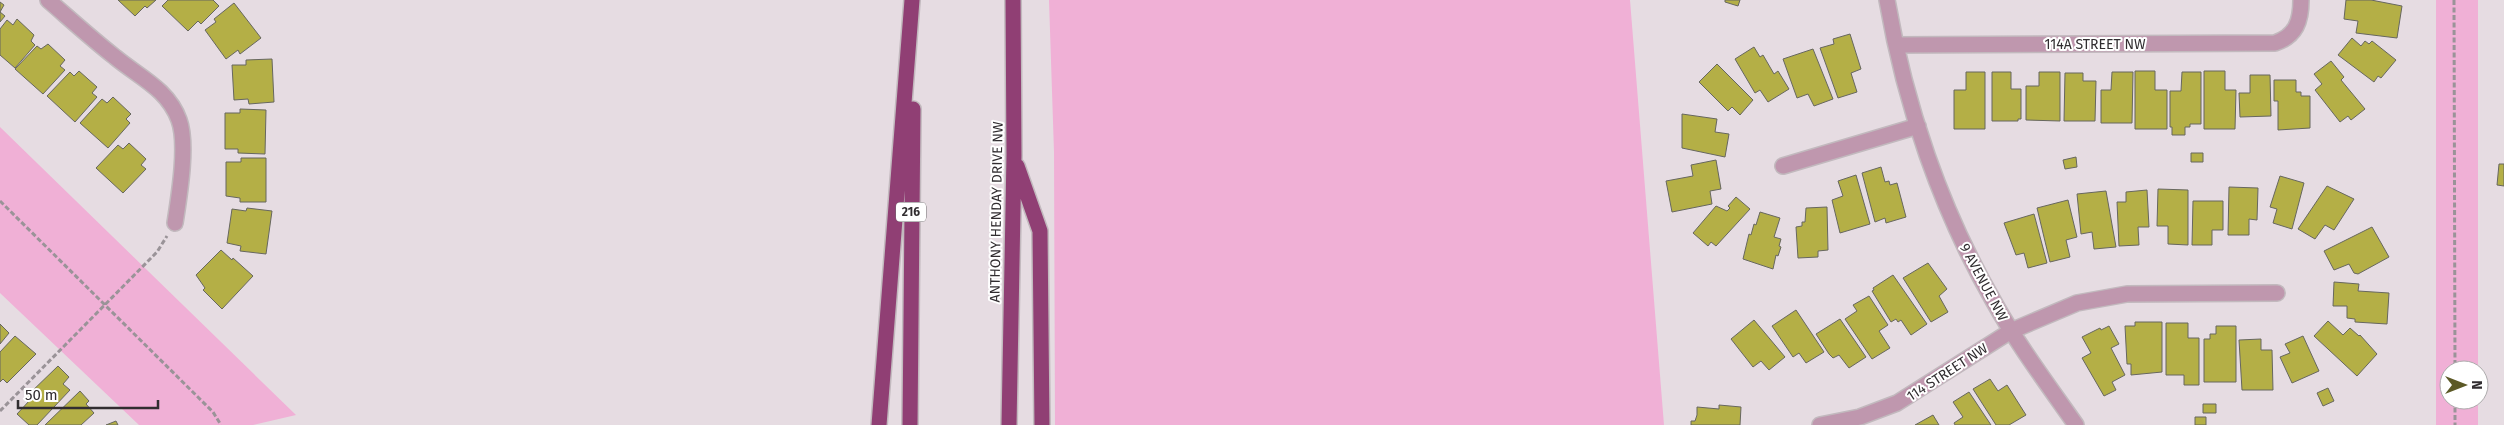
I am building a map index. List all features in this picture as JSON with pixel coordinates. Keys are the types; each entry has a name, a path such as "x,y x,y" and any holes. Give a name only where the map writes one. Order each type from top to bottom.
{"highway":[{"path":"878,425 913,0"},
{"name":"216","path":"910,425 913,0"},
{"name":"ANTHONY HENDAY DRIVE NW","path":"1009,425 1014,155 1013,0"},
{"path":"1014,155 1040,231 1042,425"}],"street":[{"path":"48,0 116,58 159,89 171,104 180,122 181,130 181,182 175,223"},
{"name":"9 AVENUE NW","path":"1887,0 1896,45 1918,126 1956,228 1982,280 2011,331 2076,425"},
{"name":"114A STREET NW","path":"1896,45 2264,44 2282,40 2292,34 2300,17 2301,0"},
{"path":"1783,166 1918,126"},
{"name":"114 STREET NW","path":"1820,425 1860,417 1897,403 2011,331 2067,307 2114,295 2277,293"}],"path":[{"path":"2454,0 2455,360"},
{"path":"0,201 213,412 221,425"},
{"path":"0,411 157,252 175,223"},
{"path":"2455,410 2455,425"}],"shaded area":[{"path":"1049,0 1630,0 1664,425 1055,425 1054,152"},
{"path":"2436,0 2478,0 2478,360 2439,360 2439,410 2478,410 2478,425 2436,425"},
{"path":"0,127 296,415 253,425 139,425 0,293"}],"building":[{"path":"118,0 156,0 147,8 145,6 135,16"},
{"path":"168,0 213,0 219,6 201,24 198,21 188,31 162,6"},
{"path":"1725,0 1740,0 1738,6 1725,2"},
{"path":"2346,0 2371,0 2402,6 2397,38 2356,33 2358,21 2344,19"},
{"path":"0,2 4,5 0,12"},
{"path":"234,3 261,38 240,54 238,50 226,59 205,30 216,22 214,19"},
{"path":"0,12 5,16 0,22"},
{"path":"17,19 34,35 31,41 35,45 15,68 0,55 0,29 7,20 13,25"},
{"path":"1850,34 1861,69 1851,73 1857,92 1838,98 1820,48 1834,44 1833,39"},
{"path":"2352,38 2361,46 2365,41 2369,44 2372,41 2396,60 2381,78 2378,76 2374,82 2338,55"},
{"path":"48,44 65,60 60,66 65,70 43,94 15,69 37,46 41,49"},
{"path":"1754,47 1760,57 1763,55 1774,74 1778,71 1789,89 1768,102 1760,90 1755,93 1735,59"},
{"path":"1813,49 1833,99 1814,106 1808,94 1797,98 1783,59"},
{"path":"272,59 274,102 249,104 248,99 234,100 232,65 246,65 246,60"},
{"path":"2331,61 2344,77 2341,80 2365,109 2351,120 2348,116 2340,122 2315,90 2322,84 2314,74"},
{"path":"1717,64 1753,100 1740,115 1732,107 1728,111 1699,82"},
{"path":"79,71 97,87 92,93 97,97 75,122 47,96 70,72 74,76"},
{"path":"2135,71 2155,71 2155,90 2167,90 2167,129 2135,129"},
{"path":"2204,71 2225,71 2225,90 2236,90 2235,129 2204,129"},
{"path":"1966,72 1985,72 1985,129 1954,129 1954,90 1966,90"},
{"path":"1992,72 2011,72 2011,89 2021,89 2021,119 2018,119 2018,121 1992,121"},
{"path":"2039,72 2060,72 2060,121 2026,120 2026,86 2039,86"},
{"path":"2112,72 2133,72 2132,123 2101,123 2101,90 2111,90"},
{"path":"2182,72 2201,72 2201,124 2190,124 2190,127 2185,127 2185,135 2172,135 2172,127 2170,127 2170,91 2181,91"},
{"path":"2065,73 2083,73 2083,81 2096,81 2095,121 2064,121"},
{"path":"2250,75 2270,75 2271,116 2240,117 2239,93 2250,93"},
{"path":"2274,80 2296,80 2296,92 2301,92 2301,96 2310,96 2310,128 2278,130 2278,101 2274,101"},
{"path":"113,97 131,114 126,119 130,123 108,148 80,123 102,99 107,103"},
{"path":"240,109 266,110 265,154 238,153 238,149 225,149 225,113 240,113"},
{"path":"1682,114 1717,119 1715,132 1729,134 1725,157 1682,148"},
{"path":"129,143 146,159 141,165 146,169 123,193 96,168 118,145 123,149"},
{"path":"2191,153 2203,153 2203,162 2191,162"},
{"path":"2076,157 2077,167 2065,169 2063,160"},
{"path":"241,158 266,158 266,202 240,202 240,198 226,196 226,162 241,162"},
{"path":"1716,160 1721,189 1710,191 1712,204 1672,212 1666,181 1693,176 1691,165"},
{"path":"2499,164 2504,164 2504,186 2497,185"},
{"path":"1881,167 1885,182 1889,181 1890,185 1897,183 1906,217 1886,223 1885,218 1875,222 1862,173"},
{"path":"1856,175 1870,224 1840,233 1832,200 1843,196 1838,181"},
{"path":"2280,176 2304,183 2292,229 2273,223 2277,209 2270,207"},
{"path":"2327,186 2354,199 2334,230 2325,225 2315,239 2298,229"},
{"path":"2229,187 2258,188 2257,220 2249,219 2249,235 2228,235"},
{"path":"2158,189 2188,190 2188,245 2168,244 2168,226 2157,226"},
{"path":"2147,190 2149,227 2138,227 2139,245 2119,246 2117,202 2126,202 2126,192"},
{"path":"2106,191 2116,247 2094,249 2092,232 2081,234 2077,194"},
{"path":"1736,197 1750,209 1716,246 1711,242 1708,246 1693,233 1716,206 1727,211 1730,208 1728,206"},
{"path":"2068,200 2077,237 2066,240 2070,257 2050,262 2037,208"},
{"path":"2193,201 2223,201 2223,230 2212,230 2212,245 2192,245"},
{"path":"1827,207 1828,250 1818,251 1818,257 1798,258 1796,227 1802,226 1802,222 1805,222 1806,208"},
{"path":"247,208 272,211 266,254 240,251 241,246 227,243 232,209 246,211"},
{"path":"1760,212 1780,218 1774,237 1781,239 1779,246 1781,247 1778,256 1776,255 1773,269 1743,259 1749,234 1751,235 1754,224 1756,225"},
{"path":"2034,214 2047,263 2028,268 2024,253 2016,255 2004,223"},
{"path":"2372,227 2389,257 2358,274 2354,273 2349,264 2334,270 2324,251"},
{"path":"221,250 253,276 222,309 203,290 205,288 196,275"},
{"path":"1928,263 1947,289 1939,296 1948,312 1931,322 1903,278"},
{"path":"1893,275 1927,324 1911,335 1901,320 1898,322 1896,319 1891,322 1872,291 1874,290 1873,288"},
{"path":"2334,282 2359,284 2358,291 2389,293 2387,324 2355,322 2355,319 2347,318 2347,306 2333,306"},
{"path":"1869,296 1888,325 1879,331 1890,348 1872,359 1845,319 1857,311 1853,305"},
{"path":"1796,310 1824,352 1806,363 1799,353 1793,357 1772,326"},
{"path":"1840,319 1866,357 1849,368 1839,355 1833,358 1829,354 1816,334"},
{"path":"1754,320 1785,357 1769,370 1761,361 1753,367 1731,339"},
{"path":"2328,321 2343,335 2350,328 2360,335 2377,354 2357,376 2314,336"},
{"path":"2135,322 2162,322 2162,372 2131,375 2131,364 2127,364 2125,326 2135,326"},
{"path":"2166,323 2188,323 2188,338 2199,338 2199,385 2184,385 2184,375 2166,375"},
{"path":"0,324 9,333 0,344"},
{"path":"2109,326 2119,344 2111,348 2125,375 2112,382 2116,390 2104,396 2082,358 2091,353 2082,337 2100,328 2101,330"},
{"path":"2216,326 2236,326 2236,382 2204,382 2204,339 2210,339 2210,334 2216,334"},
{"path":"15,336 36,354 7,383 3,379 0,382 0,352"},
{"path":"2303,336 2319,371 2292,383 2280,357 2290,353 2285,344"},
{"path":"2261,339 2261,350 2272,350 2273,390 2242,390 2239,340"},
{"path":"58,366 69,377 63,384 70,390 37,425 29,425 17,414 30,400 27,396"},
{"path":"1990,379 1998,391 2007,385 2026,415 2009,425 1996,425 1973,389"},
{"path":"2328,388 2334,401 2323,406 2317,393"},
{"path":"80,391 89,401 86,404 94,413 81,425 45,425"},
{"path":"1969,392 1991,425 1955,425 1954,423 1963,417 1953,402"},
{"path":"2203,404 2216,404 2216,413 2203,413"},
{"path":"1719,405 1741,407 1740,425 1691,425 1691,421 1695,421 1697,415 1697,407 1719,409"},
{"path":"1933,415 1939,425 1915,425"},
{"path":"2195,417 2206,417 2206,425 2195,425"},
{"path":"116,421 118,425 106,425"}]}
